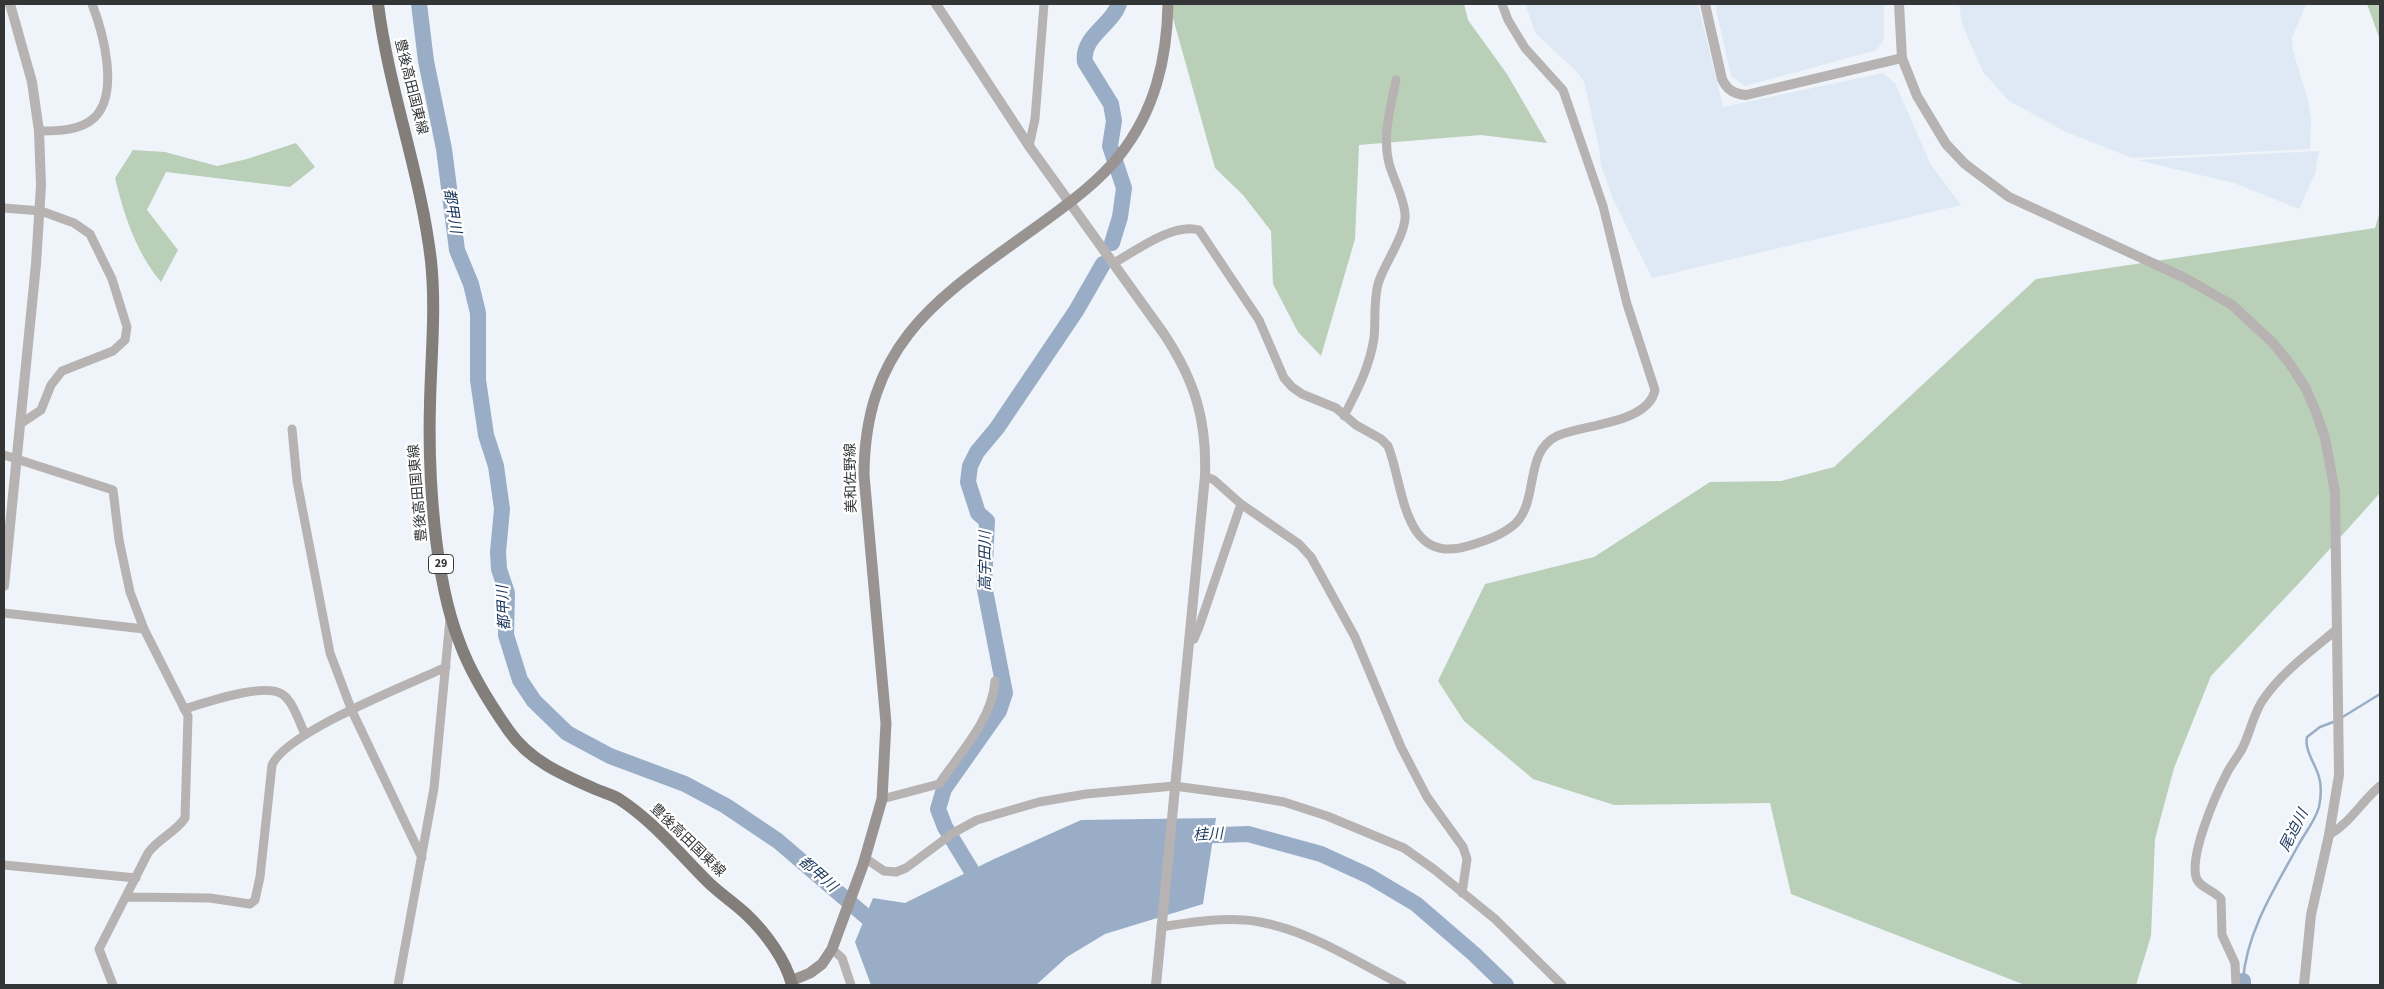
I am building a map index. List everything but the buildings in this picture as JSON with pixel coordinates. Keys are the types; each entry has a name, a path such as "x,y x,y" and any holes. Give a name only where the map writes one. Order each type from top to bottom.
{"main road":[{"name":"豊後高田国東線","path":"378,4 387,58 415,170 431,257 434,301 430,457 440,561 450,617 460,644 489,701 520,745 546,766 596,790 616,797 655,826 718,892 747,915 776,952 792,983"},
{"name":"美和佐野線","path":"792,983 822,964 832,950 864,862 882,799 886,724 864,474 866,436 875,395 898,348 914,325 930,308 1070,202 1110,167 1121,154 1144,118 1160,76 1166,44 1168,4"}],"street":[{"path":"4,586 40,211 41,158 32,82 10,4"},
{"path":"39,131 63,130 86,123 95,117 101,108 108,83 107,62 92,4"},
{"path":"936,4 1029,146 1164,334 1189,377 1204,426 1205,476 1156,985"},
{"path":"1029,146 1035,119 1044,4"},
{"path":"1114,263 1174,231 1188,228 1199,230 1259,320 1284,378 1292,387 1336,408 1356,426 1382,439 1388,446 1401,499 1412,524 1429,543 1450,549 1486,540 1515,523 1526,505 1537,460 1547,443 1568,432 1630,416 1648,406 1654,398 1654,382 1627,304 1603,206 1563,90 1516,35 1502,4"},
{"path":"1705,4 1722,79 1726,86 1738,94 1746,95 1902,58"},
{"path":"1899,4 1902,58 1917,96 1946,144 1986,182 2008,197 2209,290 2254,323 2290,364 2305,387 2316,412 2331,464 2334,492 2339,775 2329,835 2311,915 2304,985"},
{"path":"1344,416 1368,362 1374,339 1378,283 1404,225 1406,214 1388,162 1386,148 1396,80"},
{"path":"4,208 40,211 74,223 90,234 112,279 127,333 121,345 113,351 62,371 51,385 41,410 20,424"},
{"path":"292,429 297,481 330,653 352,711 422,858"},
{"path":"4,455 113,490 124,570 144,629 188,716 185,818 181,824 155,843 99,949 113,985"},
{"path":"1205,476 1214,480 1241,504 1299,544 1311,557 1355,637 1401,747 1427,797 1463,847 1467,859 1462,893"},
{"path":"1189,642 1194,639 1200,628 1241,504"},
{"path":"4,614 144,629"},
{"path":"398,985 434,788 450,617"},
{"path":"2236,985 2235,963 2222,935 2221,899 2200,884 2196,878 2195,870 2201,836 2220,787 2242,749 2256,710 2265,696 2283,676 2337,629"},
{"path":"127,897 210,898 250,904 255,900 260,877 272,765 276,756 305,734 446,666"},
{"path":"882,799 939,784 983,721 994,695 995,681"},
{"path":"184,709 260,691 277,692 284,695 289,702 305,734"},
{"path":"2329,835 2344,826 2368,796 2380,786"},
{"path":"864,862 884,871 896,872 906,868 950,835 995,814 1039,802 1086,794 1174,789 1249,796 1284,802 1327,816 1404,848 1495,919 1562,985"},
{"path":"4,865 136,878"},
{"path":"1161,925 1191,922 1258,921 1277,926 1334,949 1402,985"},
{"path":"832,950 842,958 851,985"}],"shaded area":[{"path":"1525,4 1698,4 1723,107 1883,73 1895,83 1931,165 1961,205 1652,278 1613,199 1601,166 1599,147 1584,82 1577,72 1536,34"},
{"path":"1715,4 1884,4 1884,39 1877,50 1745,86 1731,76"},
{"path":"1959,4 2306,4 2292,38 2293,51 2308,100 2311,118 2310,149 2132,158 2066,132 2009,101 1983,72 1962,24"},
{"path":"2319,151 2315,174 2299,209 2234,183 2137,160"}],"green space":[{"path":"1169,4 1464,4 1468,20 1507,74 1547,143 1481,135 1359,145 1355,239 1321,356 1298,332 1273,284 1271,231 1243,195 1215,168"},
{"path":"2367,4 2380,4 2380,40"},
{"path":"296,143 315,167 290,187 166,172 147,210 178,250 161,282 152,270 132,233 122,206 115,178 133,150 165,152 217,166 247,159"},
{"path":"2380,211 2380,493 2301,581 2211,676 2174,768 2155,839 2151,936 2136,985 2025,985 1791,894 1770,803 1614,805 1533,779 1464,721 1438,681 1485,584 1594,557 1710,482 1781,481 1834,467 2036,279 2375,228"}],"water":[{"path":"1216,818 1203,904 1105,934 1067,957 1036,985 871,985 855,942 873,898 905,903 992,860 1081,820"}],"waterway":[{"name":"都甲川","path":"419,4 426,61 444,149 457,250 471,284 478,313 478,380 486,435 496,466 502,509 498,552 499,569 507,593 506,635 520,680 534,701 567,733 610,756 685,784 726,806 778,841 883,931"},
{"name":"高宇田川","path":"1112,243 1120,217 1124,188 1110,146 1114,121 1111,104 1085,62 1085,53 1092,38 1110,18 1119,4"},
{"name":"高宇田川","path":"982,888 945,827 938,809 944,789 999,711 1005,693 984,585 987,521 978,513 968,482 970,466 977,452 997,428 1076,311 1103,264"},
{"name":"尾迫川","path":"2341,718 2380,694"},
{"name":"尾迫川","path":"2243,981 2245,963 2256,927 2281,876 2319,807 2320,781 2307,747 2307,737 2320,727 2336,721"},
{"name":"桂川","path":"1191,836 1248,834 1321,854 1369,876 1416,904 1474,954 1506,985"}]}
